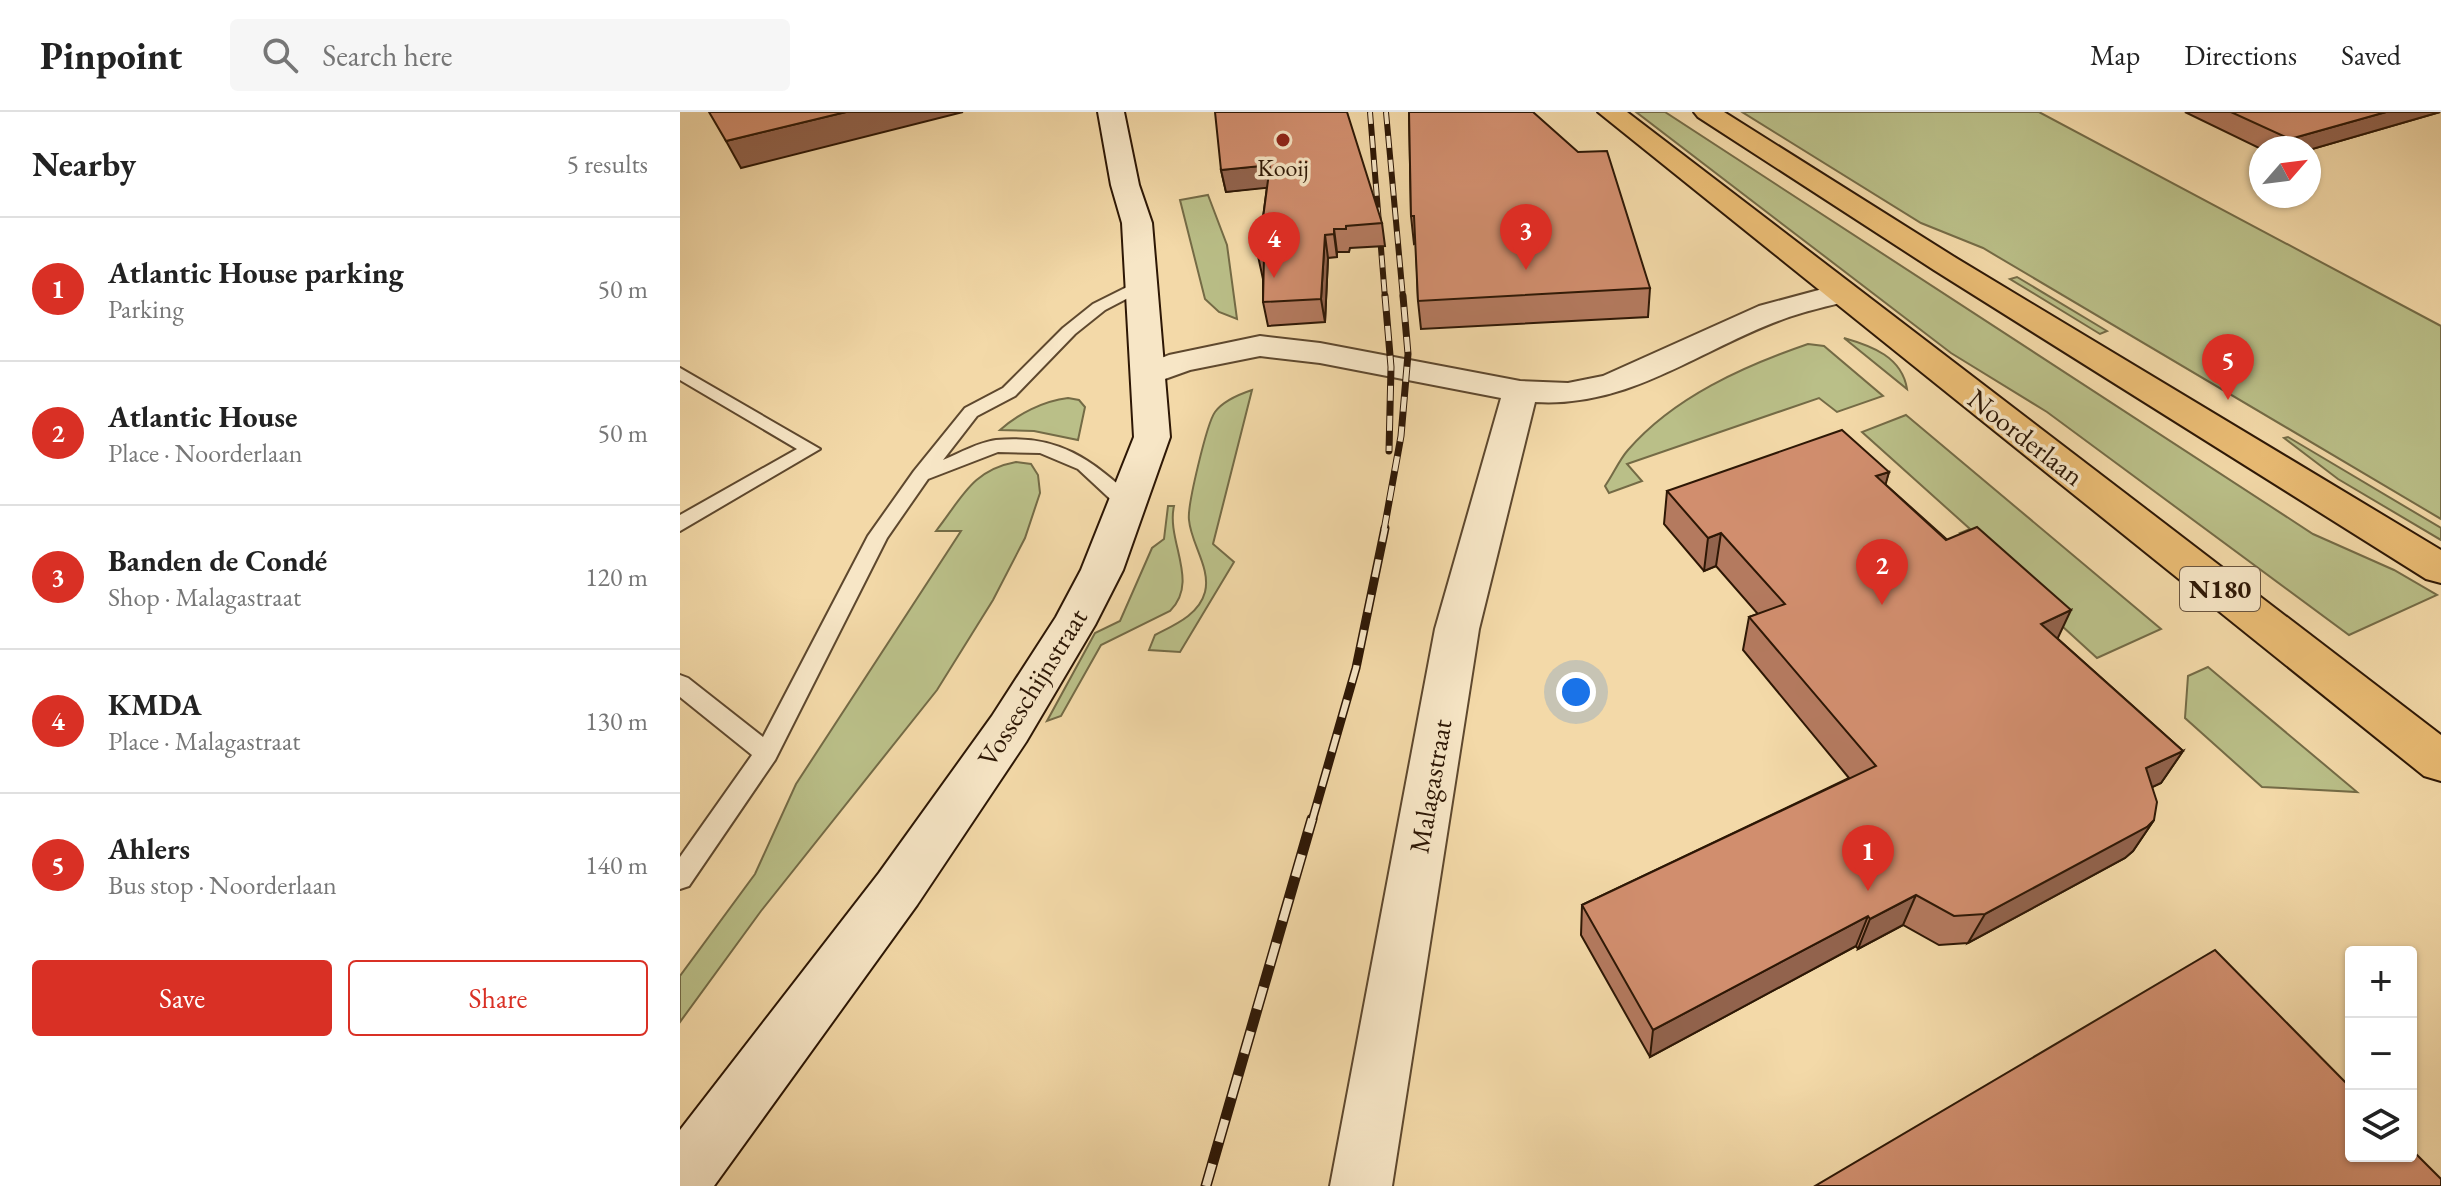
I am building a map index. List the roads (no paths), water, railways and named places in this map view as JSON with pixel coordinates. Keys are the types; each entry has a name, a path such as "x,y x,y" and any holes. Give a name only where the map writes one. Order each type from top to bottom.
{"main road":[{"name":"Noorderlaan","path":"1611,112 2441,762"},
{"path":"1707,112 2297,483 2441,569"}],"street":[{"name":"Vosseschijnstraat","path":"680,1181 898,889 1009,729 1073,625 1102,570 1152,437 1137,223 1125,185 1111,112"},
{"path":"1148,375 1181,362 1260,346 1320,353 1520,391 1568,394 1614,384 1770,313 1841,293"},
{"name":"Malagastraat","path":"1361,1186 1457,629 1520,391"}],"lane":[{"path":"680,878 767,753 878,536 921,475 971,412 1009,392 1069,331 1099,307 1143,284"},
{"path":"680,373 811,449 680,524"},
{"path":"921,475 996,446 1043,447 1085,465 1128,504"},
{"path":"680,684 767,753"}],"railway":[{"path":"1370,112 1385,298"},
{"path":"1386,112 1403,298"},
{"path":"1385,296 1391,367 1389,451"},
{"path":"1384,530 1401,436 1408,354 1403,296"},
{"path":"1312,821 1356,668 1385,528"},
{"path":"1206,1186 1312,819"}],"place":[{"name":"Kooij","path":"1283,140"},
{"name":"Banden de Condé","path":"1526,270"},
{"name":"KMDA","path":"1274,278"},
{"name":"Ahlers","path":"2228,400"},
{"name":"Atlantic House","path":"1882,605"},
{"name":"Atlantic House parking","path":"1868,891"}]}
